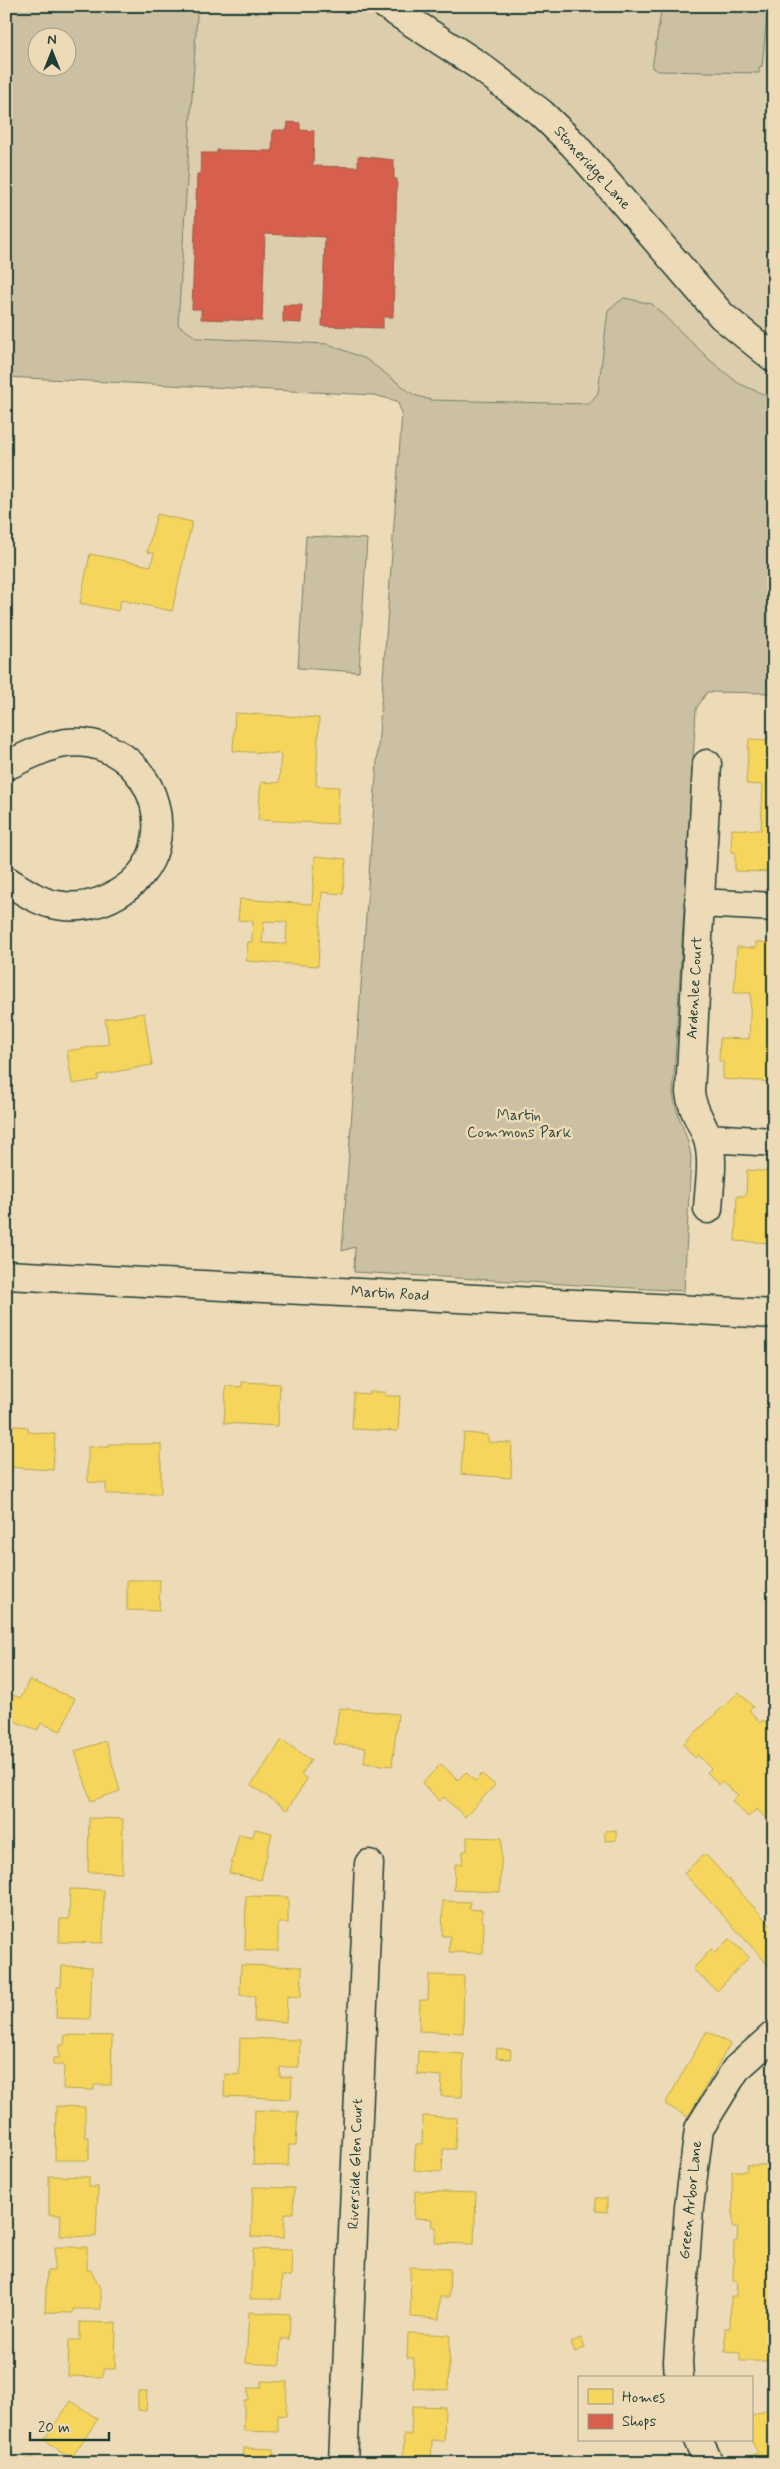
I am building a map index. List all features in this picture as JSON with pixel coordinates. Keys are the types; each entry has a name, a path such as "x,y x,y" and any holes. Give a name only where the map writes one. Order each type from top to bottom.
{"street":[{"name":"Stoneridge Lane","path":"386,6 478,65 547,118 574,145 722,316 774,358"},
{"path":"6,766 38,751 67,743 92,744 113,749 130,763 143,779 153,802 156,825 155,845 143,870 130,885 102,902 82,906 57,905 28,894 6,880"},
{"name":"Ardenlee Court","path":"707,764 690,1093 694,1109 708,1138 710,1156 708,1208"},
{"path":"699,903 774,907"},
{"path":"708,1138 774,1142"},
{"name":"Martin Road","path":"6,1275 774,1314"},
{"name":"Riverside Glen Court","path":"343,2463 369,1864"},
{"name":"Green Arbor Lane","path":"678,2370 688,2207 699,2129 736,2069 774,2035"},
{"path":"699,2442 709,2463"}],"shaded area":[{"path":"192,6 774,6 774,399 738,383 711,361 652,304 608,310 598,394 590,404 431,400 414,395 366,359 328,344 196,338 178,325 197,15"}],"green space":[{"name":"Martin Commons Park","path":"11,6 192,6 197,15 178,325 197,338 328,344 366,359 414,395 431,400 589,404 598,393 608,310 624,298 652,304 711,361 738,383 774,399 774,693 707,692 696,709 673,1092 676,1109 688,1141 691,1158 684,1291 354,1272 355,1247 342,1251 402,413 397,401 374,395 6,377 6,9"},
{"path":"662,6 768,6 762,66 759,67 759,73 658,71 652,68"},
{"path":"306,536 367,539 359,672 298,668"}],"building: Homes":[{"path":"157,514 192,522 172,611 121,600 118,611 80,603 90,554 151,566 154,553 147,552"},
{"path":"235,713 319,718 316,786 339,787 337,824 258,820 261,782 279,783 281,754 233,751"},
{"path":"768,736 774,736 774,872 735,871 735,852 731,852 732,829 761,830 763,785 746,784 749,739 768,740"},
{"path":"315,856 346,859 343,894 322,892 318,966 246,961 248,942 252,942 253,921 238,920 240,899 312,904","holes":["264,921 287,922 286,944 262,943"]},
{"path":"756,942 774,943 774,1082 723,1079 723,1061 719,1061 720,1038 749,1039 751,993 734,993 737,947 756,948"},
{"path":"144,1013 152,1065 98,1075 98,1080 72,1084 67,1051 109,1044 105,1019"},
{"path":"747,1170 774,1172 774,1243 735,1241 737,1196 746,1196"},
{"path":"242,1382 280,1384 278,1426 224,1423 226,1386 242,1387"},
{"path":"369,1392 385,1392 385,1396 400,1396 398,1431 352,1429 354,1393 369,1394"},
{"path":"6,1425 28,1427 28,1432 55,1434 53,1470 6,1467"},
{"path":"464,1433 488,1435 488,1442 512,1443 511,1478 461,1474"},
{"path":"109,1444 161,1444 161,1494 106,1494 106,1483 88,1482 88,1447 109,1447"},
{"path":"127,1580 160,1580 159,1611 127,1610"},
{"path":"29,1680 75,1698 61,1731 41,1723 38,1730 6,1718 6,1710 12,1695 21,1698"},
{"path":"739,1692 753,1707 749,1710 760,1723 763,1720 774,1731 774,1828 757,1809 748,1817 732,1801 738,1795 722,1782 719,1785 707,1772 711,1769 698,1755 695,1758 683,1744"},
{"path":"339,1708 398,1714 392,1766 364,1763 366,1748 334,1744"},
{"path":"282,1740 311,1760 301,1775 307,1779 287,1810 251,1785"},
{"path":"106,1741 120,1791 91,1801 75,1751"},
{"path":"441,1764 458,1780 466,1772 475,1781 482,1774 495,1785 465,1817 444,1797 440,1801 422,1783"},
{"path":"89,1818 123,1819 122,1873 88,1872"},
{"path":"255,1829 272,1833 261,1880 229,1873 239,1834 253,1837"},
{"path":"616,1830 616,1840 605,1841 605,1831"},
{"path":"467,1837 502,1838 500,1892 454,1890 455,1864 462,1864 463,1851 467,1851"},
{"path":"705,1854 774,1929 773,1970 684,1873"},
{"path":"70,1889 104,1890 103,1943 59,1942 60,1919 69,1919"},
{"path":"246,1896 288,1897 288,1923 278,1923 278,1951 245,1950"},
{"path":"443,1901 470,1902 469,1909 482,1910 482,1922 484,1922 483,1953 449,1952 450,1936 442,1936"},
{"path":"729,1939 749,1957 717,1991 693,1969 711,1949 715,1953"},
{"path":"241,1965 302,1967 301,1997 287,1996 286,2022 254,2021 255,1996 240,1995"},
{"path":"62,1966 92,1967 90,2019 56,2018 57,1987 61,1987"},
{"path":"429,1975 464,1976 463,2033 419,2031 420,2000 428,2000"},
{"path":"707,2031 730,2044 688,2117 665,2104"},
{"path":"65,2035 112,2036 111,2085 94,2085 94,2090 63,2089 64,2065 53,2065 53,2058 59,2058 59,2045 64,2045"},
{"path":"240,2038 300,2040 299,2067 280,2067 280,2077 292,2077 291,2099 224,2096 225,2074 239,2075"},
{"path":"497,2048 511,2050 510,2059 496,2058"},
{"path":"418,2051 464,2054 462,2097 441,2096 442,2076 417,2074"},
{"path":"56,2106 85,2107 85,2137 89,2137 89,2160 55,2160"},
{"path":"255,2110 298,2112 296,2145 289,2145 288,2166 253,2165"},
{"path":"423,2116 457,2118 455,2149 443,2149 442,2172 414,2170 416,2144 422,2144"},
{"path":"747,2165 774,2165 774,2361 740,2361 740,2353 725,2352 725,2328 730,2328 731,2296 736,2296 737,2281 733,2281 734,2241 737,2241 738,2227 733,2227 732,2171 747,2171"},
{"path":"49,2176 89,2177 89,2187 98,2187 96,2237 60,2236 61,2215 49,2215"},
{"path":"253,2187 294,2188 293,2213 285,2213 284,2238 251,2237"},
{"path":"415,2191 476,2193 474,2244 435,2243 436,2227 431,2226 432,2219 414,2218"},
{"path":"596,2198 607,2198 607,2212 596,2211"},
{"path":"55,2247 87,2247 87,2270 91,2270 101,2290 101,2309 73,2309 73,2313 45,2312 47,2271 54,2271"},
{"path":"253,2249 292,2250 291,2276 282,2276 281,2299 250,2299"},
{"path":"410,2267 450,2269 449,2297 440,2297 439,2319 411,2317"},
{"path":"249,2312 290,2314 289,2339 281,2339 280,2365 246,2363"},
{"path":"80,2322 116,2323 115,2369 103,2369 103,2377 68,2376 69,2340 80,2340"},
{"path":"408,2333 450,2335 448,2390 413,2388 414,2358 407,2358"},
{"path":"581,2338 585,2348 575,2352 571,2342"},
{"path":"261,2381 287,2382 286,2416 278,2415 278,2432 244,2431 244,2400 248,2400 248,2388 261,2388"},
{"path":"138,2391 147,2391 146,2411 138,2410"},
{"path":"71,2401 98,2419 71,2458 44,2440"},
{"path":"412,2406 445,2407 444,2441 432,2440 431,2463 403,2462 404,2434 411,2435"},
{"path":"774,2407 774,2463 754,2463 751,2456 758,2453 752,2442 752,2417"},
{"path":"244,2448 274,2449 273,2463 244,2463"},
{"path":"32,2456 37,2463 23,2463"}],"building: Shops":[{"path":"288,122 300,123 300,130 314,131 313,166 358,167 358,156 394,160 394,179 397,179 393,317 383,317 383,328 322,326 325,237 265,234 262,321 201,319 201,309 192,309 197,174 200,174 201,153 217,153 217,150 272,151 273,130 287,130"},
{"path":"283,305 302,305 301,323 283,322"}]}
